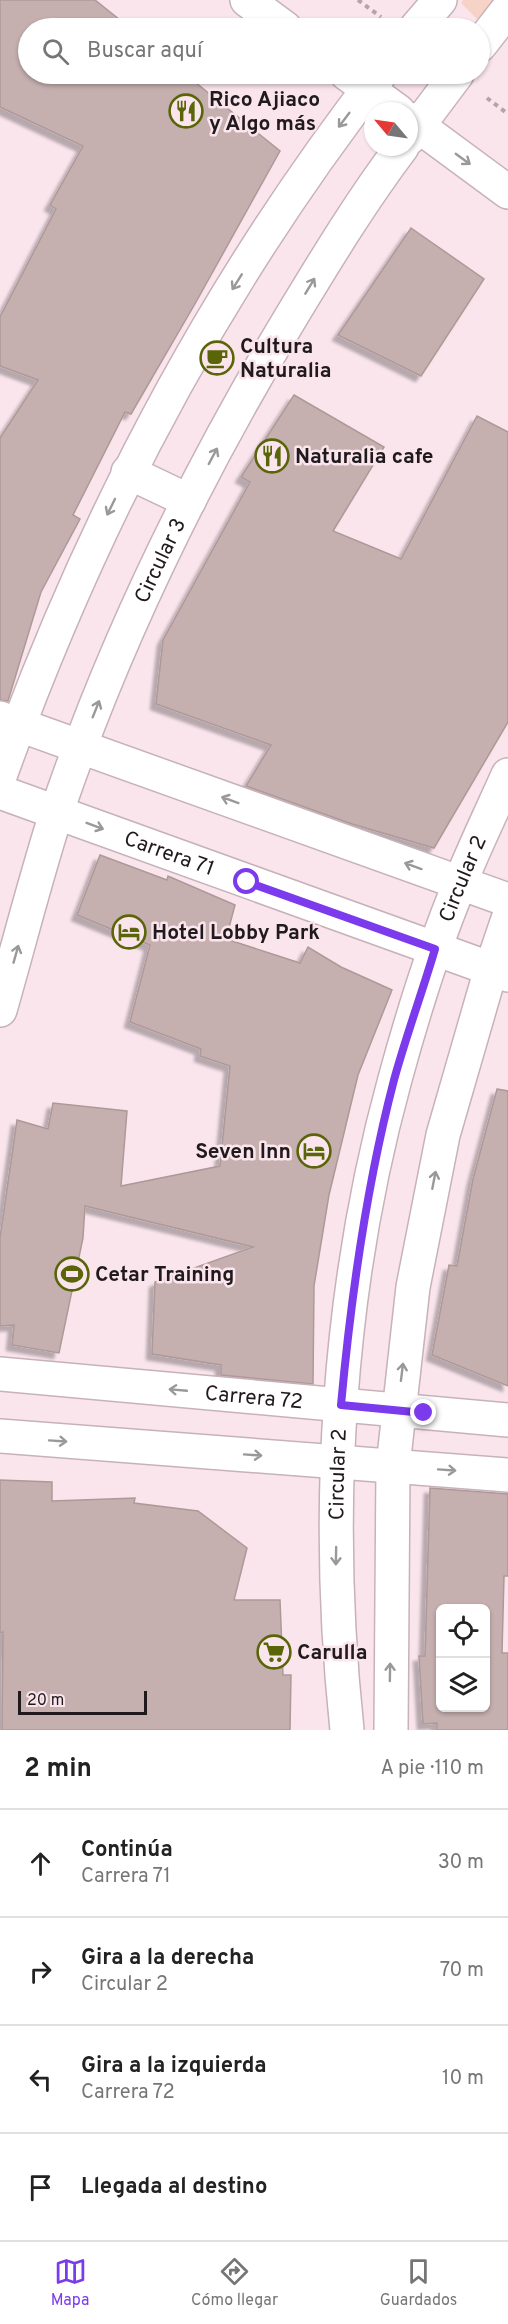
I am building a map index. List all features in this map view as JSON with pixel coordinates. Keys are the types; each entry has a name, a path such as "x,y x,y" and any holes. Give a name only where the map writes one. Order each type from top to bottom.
{"street":[{"path":"247,0 271,18"},
{"path":"425,18 440,0"},
{"path":"490,32 508,9"},
{"path":"0,776 9,721 128,471 200,340 279,214 330,139 362,84"},
{"path":"369,84 385,102"},
{"name":"Circular 3","path":"418,116 448,84"},
{"path":"418,135 508,192"},
{"name":"Circular 3","path":"0,1010 57,813 80,747 130,626 189,501 269,354 390,156"},
{"path":"128,471 189,501"},
{"path":"9,721 508,900"},
{"name":"Circular 2","path":"347,1730 336,1582 338,1462 349,1317 368,1198 394,1080 435,949 460,883 508,775"},
{"name":"Carrera 71","path":"0,792 500,972"},
{"path":"391,1730 393,1466 413,1287 443,1135 500,972 508,919"},
{"name":"Carrera 72","path":"0,1374 508,1420"},
{"path":"0,1436 508,1475"}],"path":[{"path":"358,0 377,15"},
{"path":"488,99 508,114"}],"shaded area":[{"path":"463,0 495,0 478,18 461,3"}],"building":[{"path":"0,0 95,0 118,18 18,18 18,84 197,84 280,151 131,414 125,412 73,515 80,519 41,592 8,701 0,700 0,438 38,380 0,366 0,317 56,209 50,205 83,146 0,107"},
{"path":"411,228 484,279 421,376 338,335"},
{"path":"294,395 384,447 333,531 401,559 477,416 508,432 508,722 434,848 352,824 246,786 271,745 156,704 163,640 250,482 241,477"},
{"path":"100,855 167,880 168,876 235,905 226,939 300,963 308,947 341,967 392,990 358,1075 329,1195 314,1286 313,1384 221,1375 221,1365 152,1354 155,1282 253,1247 85,1206 83,1238 59,1353 12,1345 14,1325 0,1326 0,1238 17,1120 48,1129 53,1103 127,1111 121,1186 220,1166 230,1066 200,1056 201,1049 130,1022 150,945 77,915"},
{"path":"497,1089 508,1091 508,1386 432,1355 449,1265 457,1266 473,1179"},
{"path":"0,1480 52,1482 52,1501 135,1498 134,1503 198,1511 247,1548 234,1600 280,1600 283,1675 291,1675 290,1730 2,1730"},
{"path":"430,1488 508,1494 508,1576 504,1576 502,1653 508,1653 508,1730 437,1730 437,1723 423,1724 419,1656 425,1656"}],"place":[{"name":"Rico Ajiaco y Algo más","path":"186,111"},
{"name":"Cultura Naturalia","path":"217,358"},
{"name":"Naturalia cafe","path":"272,456"},
{"name":"Hotel Lobby Park","path":"129,932"},
{"name":"Seven Inn","path":"314,1151"},
{"name":"Cetar Training","path":"72,1274"},
{"name":"Carulla","path":"274,1652"}],"route":[{"path":"247,882 435,949 394,1080 368,1198 349,1317 341,1405 424,1413"}]}
